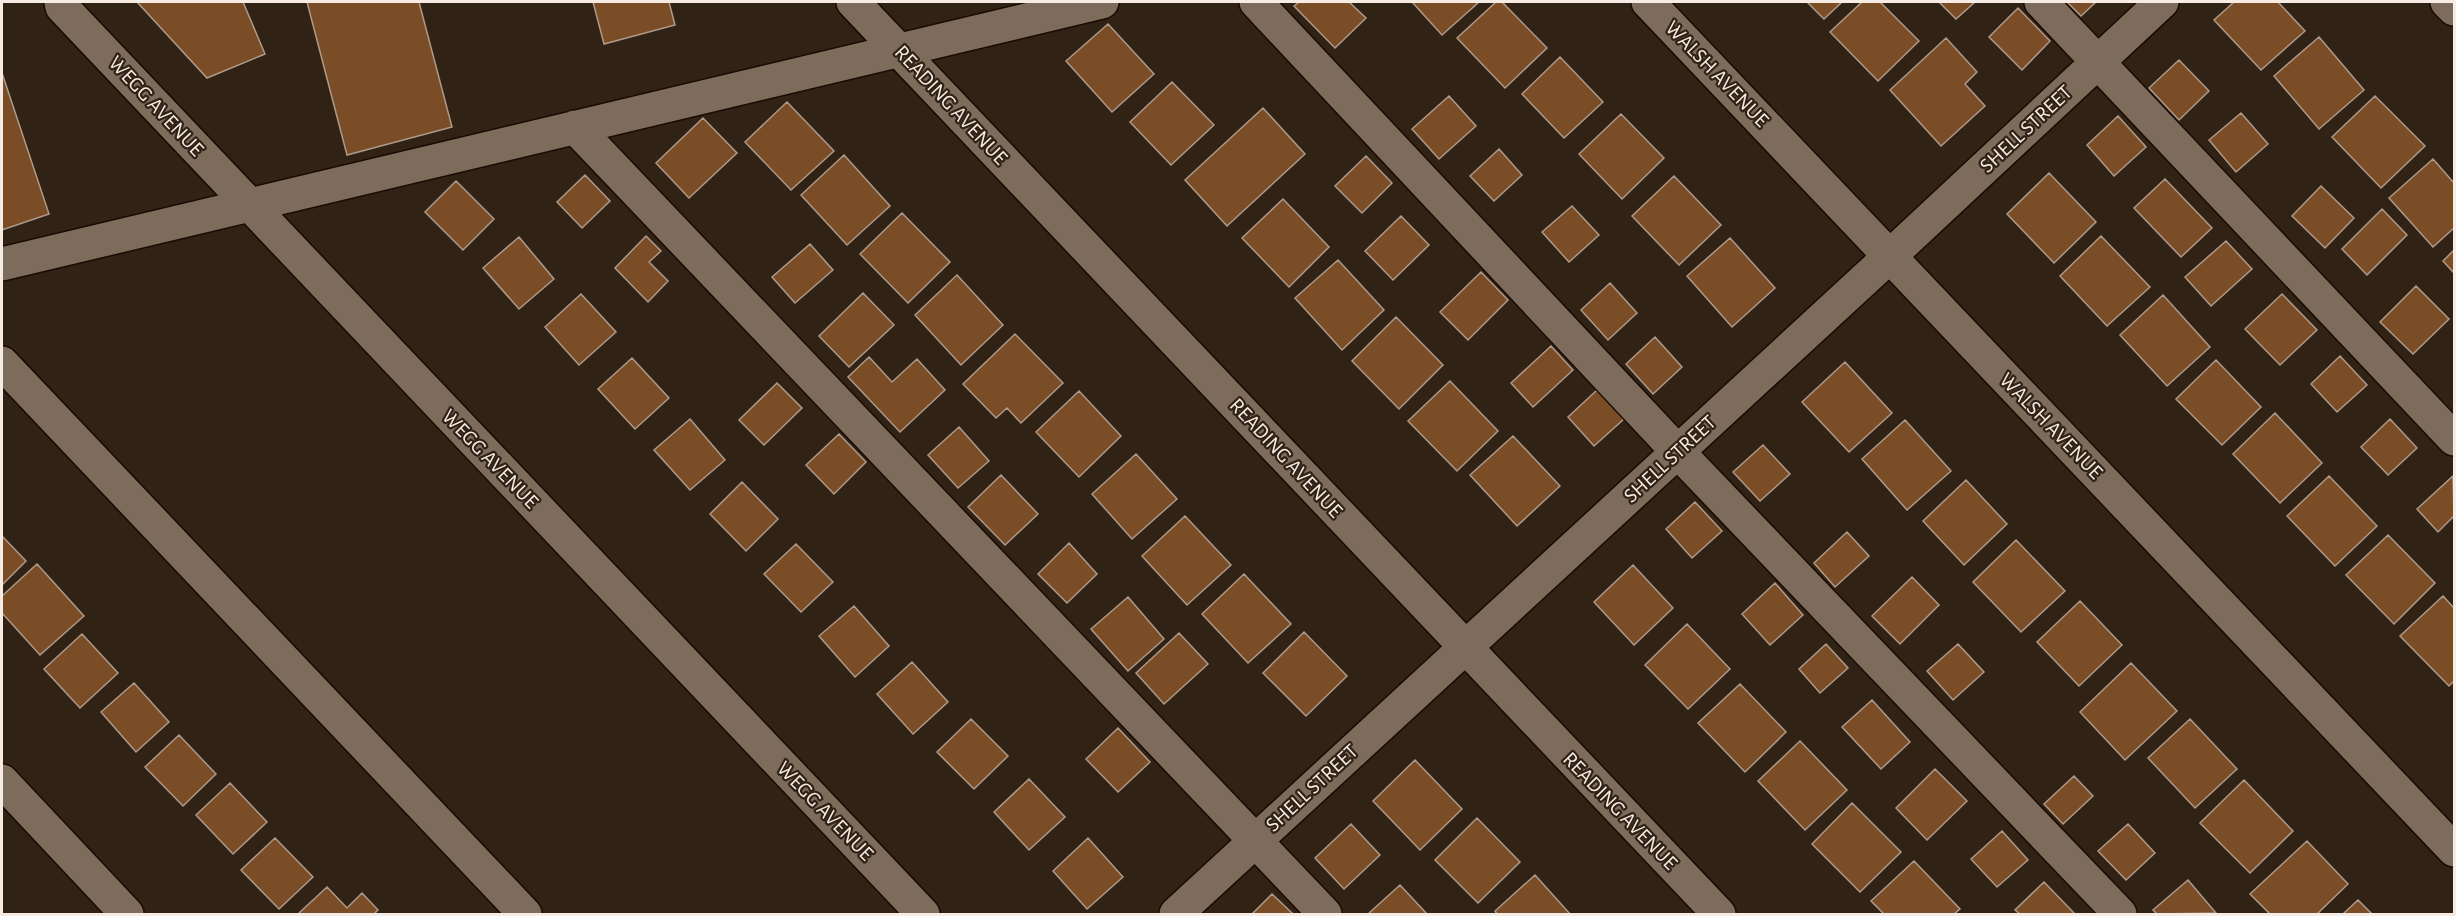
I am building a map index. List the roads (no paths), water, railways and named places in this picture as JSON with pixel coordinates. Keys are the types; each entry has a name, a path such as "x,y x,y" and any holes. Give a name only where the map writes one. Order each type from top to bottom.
{"street":[{"name":"WEGG AVENUE","path":"61,2 62,8 922,915"},
{"name":"READING AVENUE","path":"853,2 1719,915"},
{"path":"2,264 247,203 1102,2"},
{"path":"1256,2 1678,452 2120,915"},
{"name":"WALSH AVENUE","path":"1648,2 2454,850"},
{"path":"2041,2 2454,439"},
{"name":"SHELL STREET","path":"1176,915 2162,2"},
{"path":"2447,2 2454,9"},
{"path":"575,127 1325,915"},
{"path":"2,363 525,915"},
{"path":"2,781 128,915"}]}
